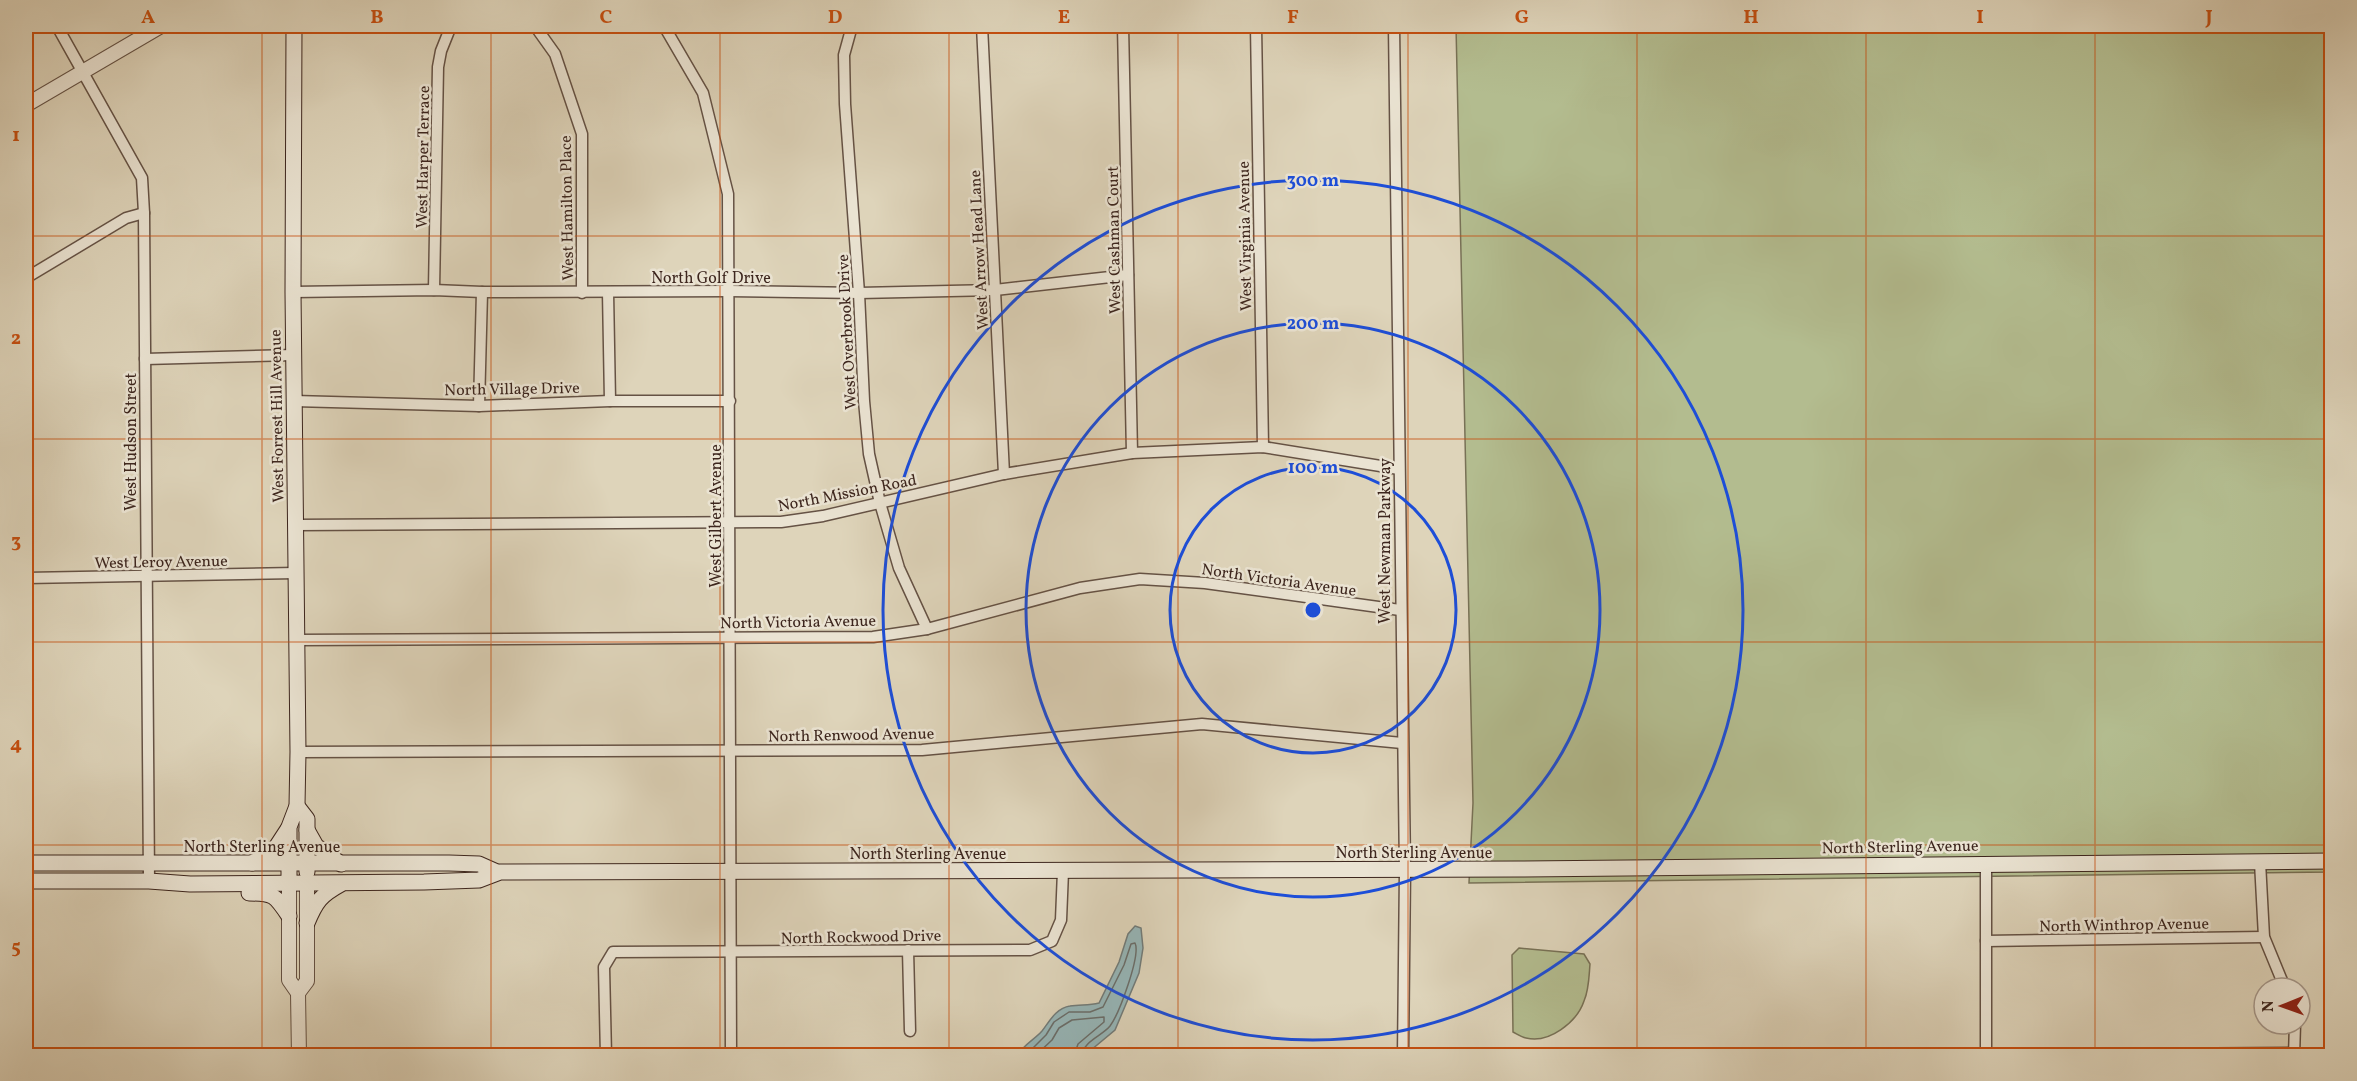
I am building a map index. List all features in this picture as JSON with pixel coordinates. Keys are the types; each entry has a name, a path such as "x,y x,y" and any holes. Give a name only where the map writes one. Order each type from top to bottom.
{"main road":[{"name":"West Forrest Hill Avenue","path":"289,883 289,827 297,806 298,752 293,355 294,26"},
{"name":"West Forrest Hill Avenue","path":"297,806 307,819 307,883"},
{"path":"249,864 273,852 289,827"},
{"path":"307,830 316,846 340,864"},
{"name":"North Sterling Avenue","path":"26,881 148,881 190,884 343,883 479,880 497,872 1405,870 2331,861"},
{"name":"North Sterling Avenue","path":"26,862 479,864 497,872"},
{"path":"308,923 314,905 322,895 343,883"},
{"path":"190,884 214,892 269,893 280,902 289,916"}],"street":[{"name":"West Hudson Street","path":"57,26 84,70 142,178 148,881"},
{"path":"26,105 161,26"},
{"name":"West Harper Terrace","path":"434,290 438,67 441,51 451,26"},
{"name":"West Hamilton Place","path":"535,26 555,54 582,134 582,293"},
{"name":"West Gilbert Avenue","path":"664,26 703,93 728,194 731,523 729,637 731,1056"},
{"name":"West Overbrook Drive","path":"852,26 844,55 845,104 867,433 880,503 899,568 927,629"},
{"name":"West Arrow Head Lane","path":"982,26 1004,474"},
{"name":"West Cashman Court","path":"1123,26 1132,453"},
{"name":"West Virginia Avenue","path":"1256,26 1263,447"},
{"name":"West Newman Parkway","path":"1394,26 1405,870 1403,1056"},
{"path":"26,278 126,218 144,213"},
{"name":"North Golf Drive","path":"293,292 434,290 582,293 729,291 859,293 995,290 1128,275"},
{"path":"479,406 482,292"},
{"path":"608,292 610,401"},
{"path":"145,359 293,355"},
{"name":"North Village Drive","path":"294,401 479,406 610,401 730,401"},
{"name":"North Mission Road","path":"296,525 781,522 823,516 1004,474 1132,453 1263,447 1399,469"},
{"name":"West Leroy Avenue","path":"26,578 296,573"},
{"name":"North Victoria Avenue","path":"296,640 873,637 927,629 1080,588 1140,579 1205,583 1400,610"},
{"name":"North Renwood Avenue","path":"298,752 922,750 1202,724 1402,742"},
{"path":"2260,862 2264,938 2280,976"},
{"path":"1986,863 1986,1055 2294,1054 2295,1036"},
{"name":"North Rockwood Drive","path":"606,1056 604,967 613,952 1030,950 1052,941 1061,920 1063,871"},
{"name":"West Forrest Hill Avenue","path":"289,883 290,980 298,993 299,1056"},
{"name":"West Forrest Hill Avenue","path":"298,993 307,981 307,883"},
{"name":"North Winthrop Avenue","path":"1986,941 2264,938"},
{"path":"908,950 910,1031"}],"green space":[{"path":"1456,26 2331,26 2331,872 1469,883 1473,803"},
{"path":"1519,948 1584,954 1590,964 1587,992 1580,1009 1569,1024 1544,1038 1526,1038 1513,1032 1512,955"}],"water":[{"path":"1135,926 1141,928 1143,948 1139,973 1115,1030 1085,1055 1018,1055 1061,1009 1099,1003 1119,962 1128,934"}]}
